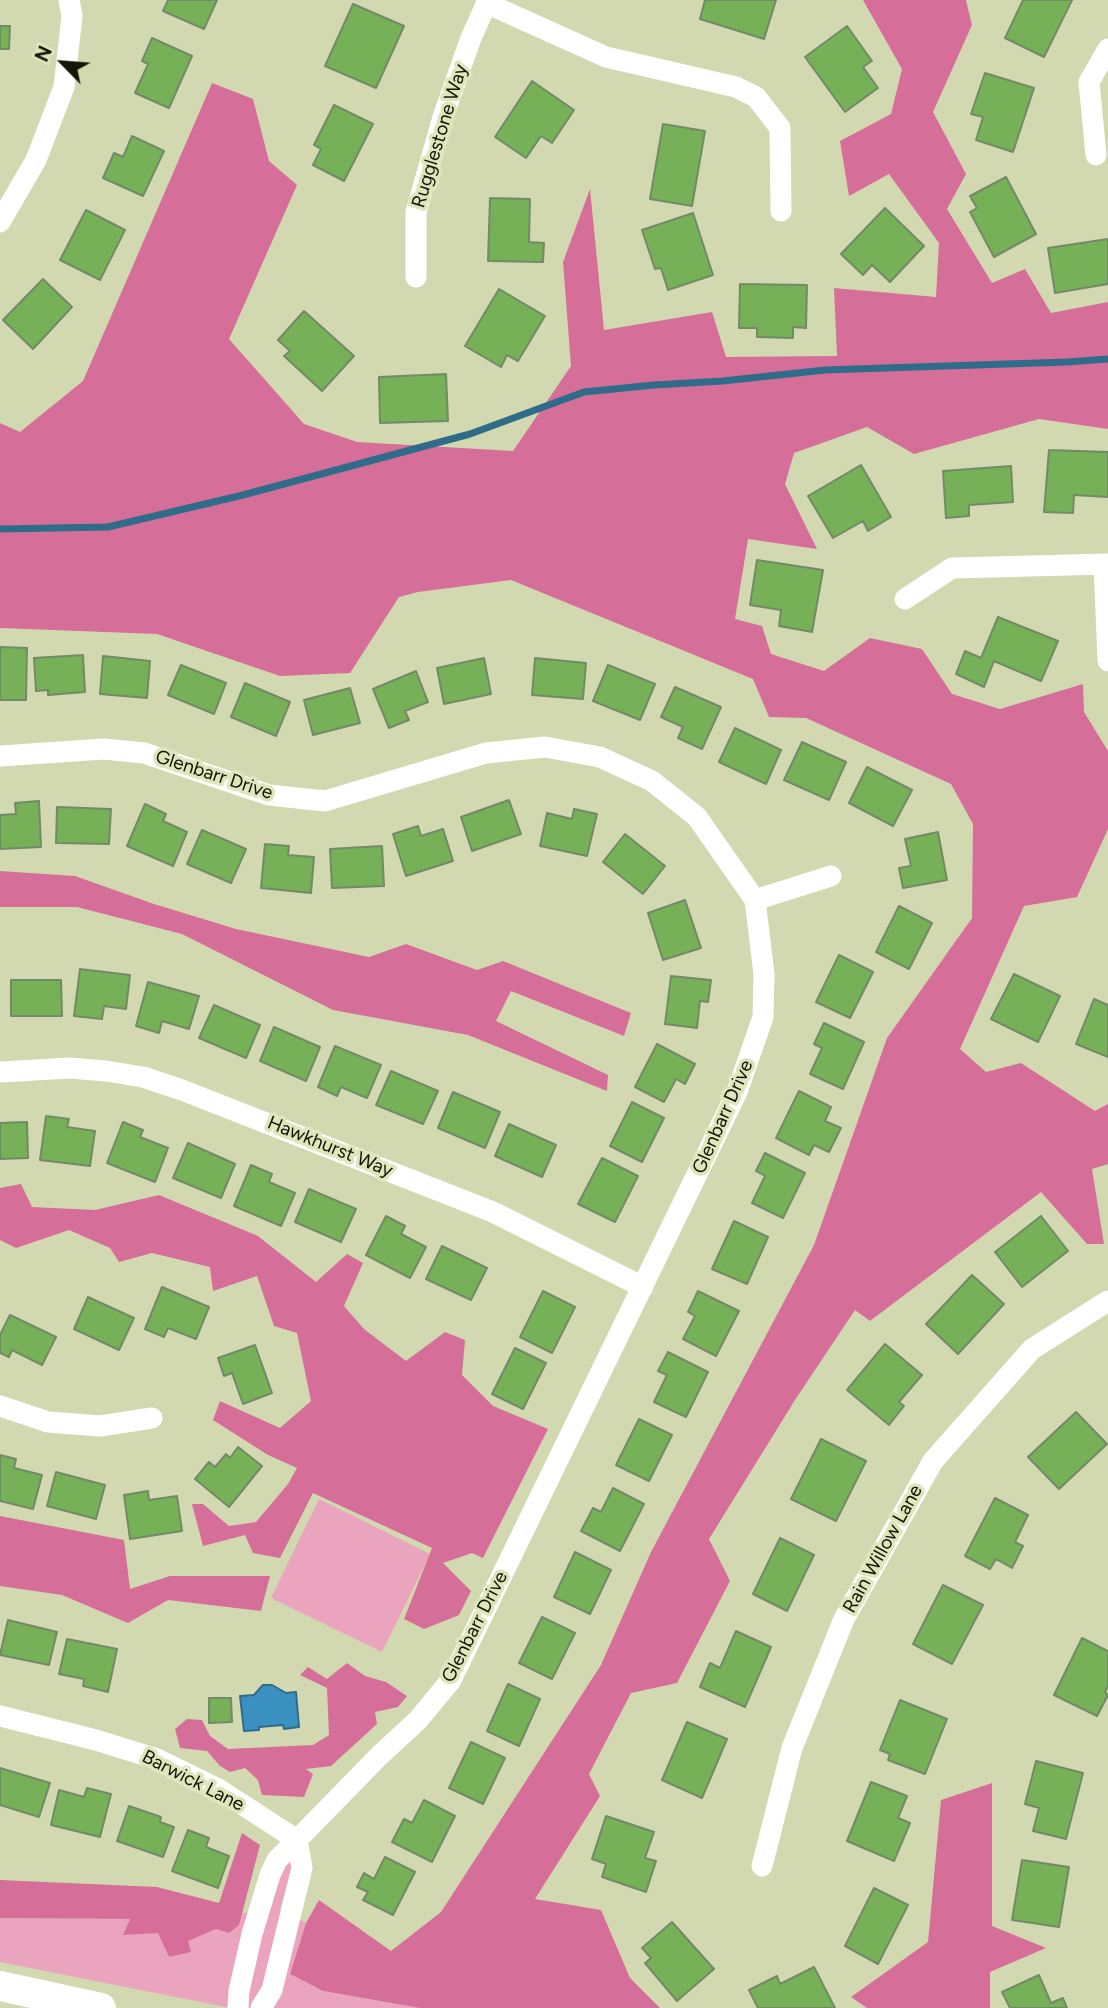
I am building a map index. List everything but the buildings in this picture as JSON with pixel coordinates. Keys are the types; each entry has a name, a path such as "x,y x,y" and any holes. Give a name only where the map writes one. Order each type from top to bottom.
{"main road":[{"path":"0,1986 101,2008"}],"street":[{"path":"0,222 36,160 64,87 72,16 69,0"},
{"path":"487,2 606,57 736,87 756,97 780,128 781,211"},
{"name":"Rugglestone Way","path":"416,277 416,212 443,117 487,2"},
{"path":"1097,155 1089,82 1108,49"},
{"path":"905,599 952,568 1106,564 1108,661"},
{"name":"Glenbarr Drive","path":"0,756 104,749 144,753 269,795 325,801 486,753 545,747 600,757 652,780 697,817 755,900 764,974 763,1017 737,1092 451,1680 418,1720 276,1860 252,1934 239,1991 238,2008"},
{"path":"755,900 831,876"},
{"name":"Hawkhurst Way","path":"0,1072 70,1068 106,1071 143,1077 182,1090 493,1212 643,1287"},
{"name":"Rain Willow Lane","path":"762,1866 792,1748 844,1619 933,1461 1032,1349 1108,1301"},
{"path":"0,1406 48,1422 100,1426 152,1418"},
{"name":"Barwick Lane","path":"0,1716 96,1740 157,1759 220,1790 297,1840"},
{"path":"261,2008 272,1990 302,1868 297,1840"}],"shaded area":[{"path":"863,0 966,0 972,25 933,112 966,174 947,209 992,283 1025,269 1051,313 1108,302 1108,429 1039,419 914,454 867,427 794,453 785,484 817,549 748,539 735,619 762,626 771,654 824,671 870,638 922,649 952,694 1000,709 1083,684 1084,712 1108,751 1108,829 1077,897 1024,906 960,1049 986,1072 1021,1063 1095,1111 1108,1104 1108,1164 1092,1169 1104,1244 1087,1244 1041,1192 870,1321 855,1310 795,1400 709,1539 730,1581 677,1683 631,1693 589,1774 600,1796 535,1899 601,1910 630,1978 660,2008 420,2008 323,1991 290,1974 306,1923 319,1900 391,1951 441,1912 601,1665 651,1552 814,1245 887,1038 972,918 973,824 951,784 806,718 769,717 753,679 511,580 399,597 350,673 280,676 157,634 0,628 0,423 20,432 83,381 212,83 253,99 269,161 297,185 229,339 304,424 357,442 513,451 571,366 563,262 590,189 604,330 712,312 726,357 837,356 834,288 936,297 939,243 889,174 849,196 840,141 891,114 902,69"},
{"path":"0,871 75,876 236,929 369,957 406,944 477,970 503,961 631,1013 624,1036 511,991 496,1021 608,1075 607,1091 468,1035 333,1010 182,934 77,907 0,907"},
{"path":"21,1184 32,1207 95,1210 159,1195 258,1236 316,1282 347,1254 363,1263 344,1306 364,1329 406,1361 445,1332 465,1340 462,1375 493,1406 548,1429 483,1558 472,1553 443,1563 471,1591 459,1615 424,1629 404,1619 432,1548 313,1493 280,1558 253,1553 245,1535 203,1546 192,1504 203,1504 229,1526 256,1522 288,1484 297,1468 268,1455 213,1420 220,1401 280,1428 311,1401 297,1333 274,1326 257,1276 213,1291 210,1267 152,1253 119,1262 110,1248 69,1230 16,1248 0,1240 0,1188"},
{"path":"319,1499 430,1554 382,1652 271,1598"},
{"path":"0,1516 124,1540 130,1589 170,1576 270,1576 261,1611 168,1600 128,1623 62,1595 0,1586"},
{"path":"347,1663 365,1676 386,1682 407,1696 398,1707 375,1712 377,1724 331,1766 306,1769 313,1774 304,1797 262,1795 258,1780 245,1768 230,1772 220,1766 207,1751 180,1748 175,1729 187,1719 202,1720 210,1736 228,1749 313,1745 329,1735 327,1688 300,1675 308,1667 327,1679"},
{"path":"992,1783 992,1926 1046,1948 990,1972 990,2008 867,2008 851,1997 928,1942 941,1800"},
{"path":"242,1833 260,1845 239,1925 229,1933 216,1929 188,1941 191,1952 169,1957 158,1933 123,1935 130,1919 0,1918 0,1880 157,1887 219,1903"},
{"path":"284,1857 294,1860 280,1909 306,1923 290,1974 323,1991 420,2008 231,2008 0,1962 0,1918 130,1919 124,1934 159,1933 169,1957 190,1952 187,1941 216,1929 239,1925 241,1914 270,1906"}],"water":[{"path":"263,1685 272,1685 286,1693 296,1692 299,1727 284,1729 283,1725 244,1731 240,1696 254,1695"}],"waterway":[{"path":"0,529 108,527 243,495 470,434 584,392 825,370 1108,359"}]}
